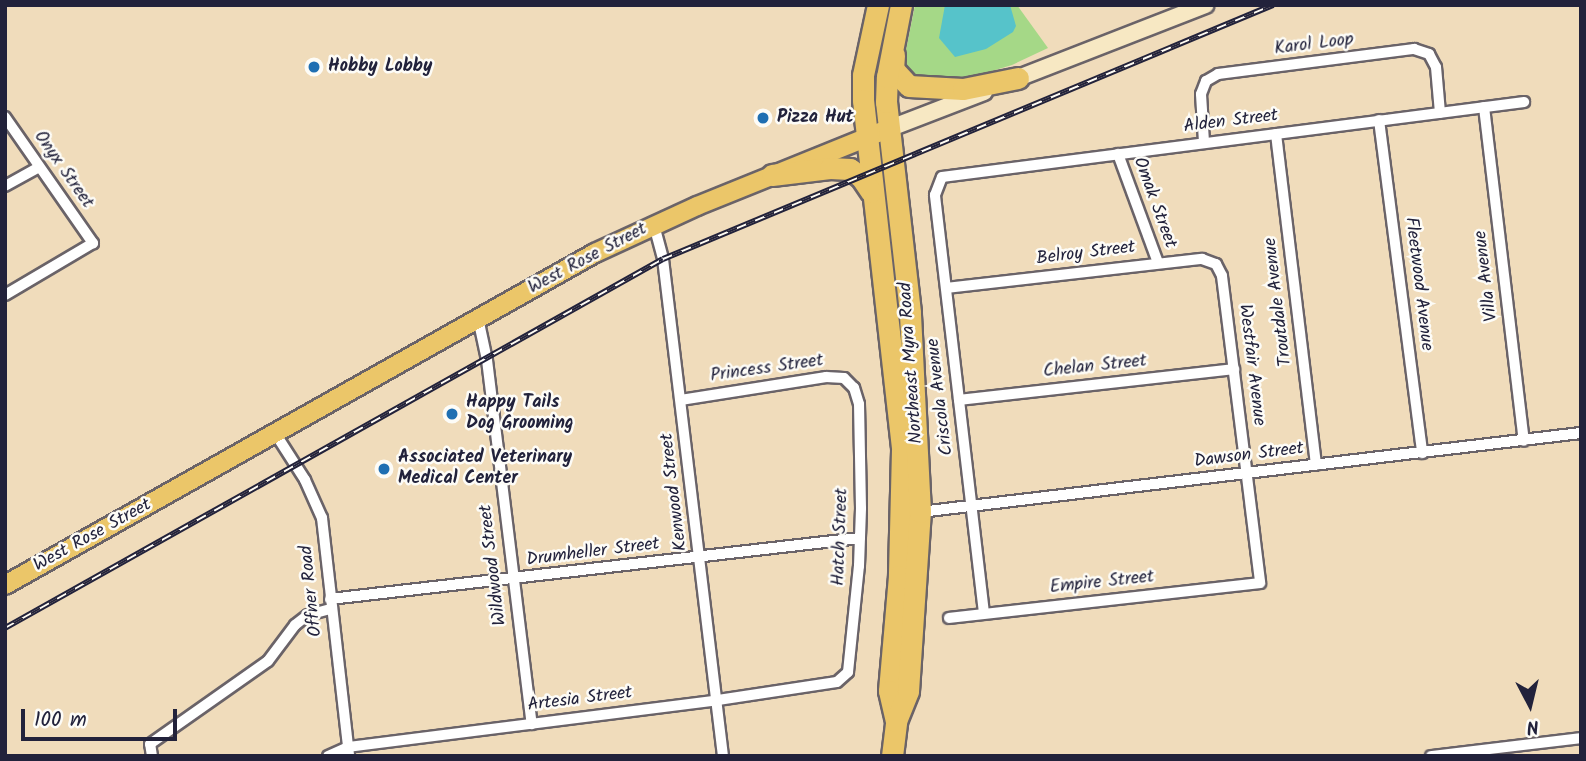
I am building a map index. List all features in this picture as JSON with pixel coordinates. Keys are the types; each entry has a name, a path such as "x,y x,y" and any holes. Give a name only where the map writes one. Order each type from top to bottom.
{"highway":[{"name":"Northeast Myra Road","path":"878,5 863,75 864,138 902,450 900,576 889,691 896,721"},
{"name":"Northeast Myra Road","path":"892,756 896,721 908,691 920,512 910,312 888,129 887,77 901,5"},
{"path":"894,40 893,69 909,86 963,89 1018,78"},
{"path":"772,175 830,168 850,169 861,177 872,194"}],"main road":[{"name":"West Rose Street","path":"5,585 584,259 653,225 864,138 1205,5"}],"street":[{"name":"Karol Loop","path":"1204,142 1201,94 1206,81 1218,75 1414,49 1429,54 1436,66 1440,113"},
{"name":"Alden Street","path":"942,177 1524,103"},
{"name":"Villa Avenue","path":"1484,107 1524,440"},
{"name":"Onyx Street","path":"5,117 93,243 5,295"},
{"name":"Fleetwood Avenue","path":"1379,120 1422,453"},
{"name":"Troutdale Avenue","path":"1276,134 1316,466"},
{"name":"Omak Street","path":"1118,154 1158,263"},
{"path":"5,186 39,167"},
{"name":"Criscola Avenue","path":"942,177 934,195 984,614"},
{"name":"Kenwood Street","path":"653,225 661,242 723,756"},
{"name":"Belroy Street","path":"946,288 1202,259 1216,264 1222,276"},
{"name":"Westfair Avenue","path":"1222,276 1260,583"},
{"name":"Wildwood Street","path":"478,318 487,360 532,724"},
{"name":"Chelan Street","path":"959,400 1234,369"},
{"name":"Princess Street","path":"681,400 826,377 844,378 854,388"},
{"name":"Hatch Street","path":"837,682 848,672 860,538 859,404 854,388"},
{"name":"Offner Road","path":"275,433 305,480 322,517 349,752"},
{"name":"Dawson Street","path":"920,512 1581,433"},
{"name":"Drumheller Street","path":"151,750 268,661 295,625 331,604 860,538"},
{"name":"Empire Street","path":"949,618 1260,583"},
{"name":"Artesia Street","path":"328,756 532,724 718,701 837,682"},
{"path":"1431,756 1581,738"}],"green space":[{"path":"915,5 1017,5 1048,48 1012,65 962,80 917,81 903,65"}],"water":[{"path":"945,5 1010,5 1016,26 1013,32 986,49 955,57 939,38"}],"railway":[{"path":"5,628 663,259 1273,5"}],"place":[{"name":"Hobby Lobby","path":"314,67"},
{"name":"Pizza Hut","path":"763,118"},
{"name":"Happy Tails Dog Grooming","path":"452,414"},
{"name":"Associated Veterinary Medical Center","path":"384,469"}]}
